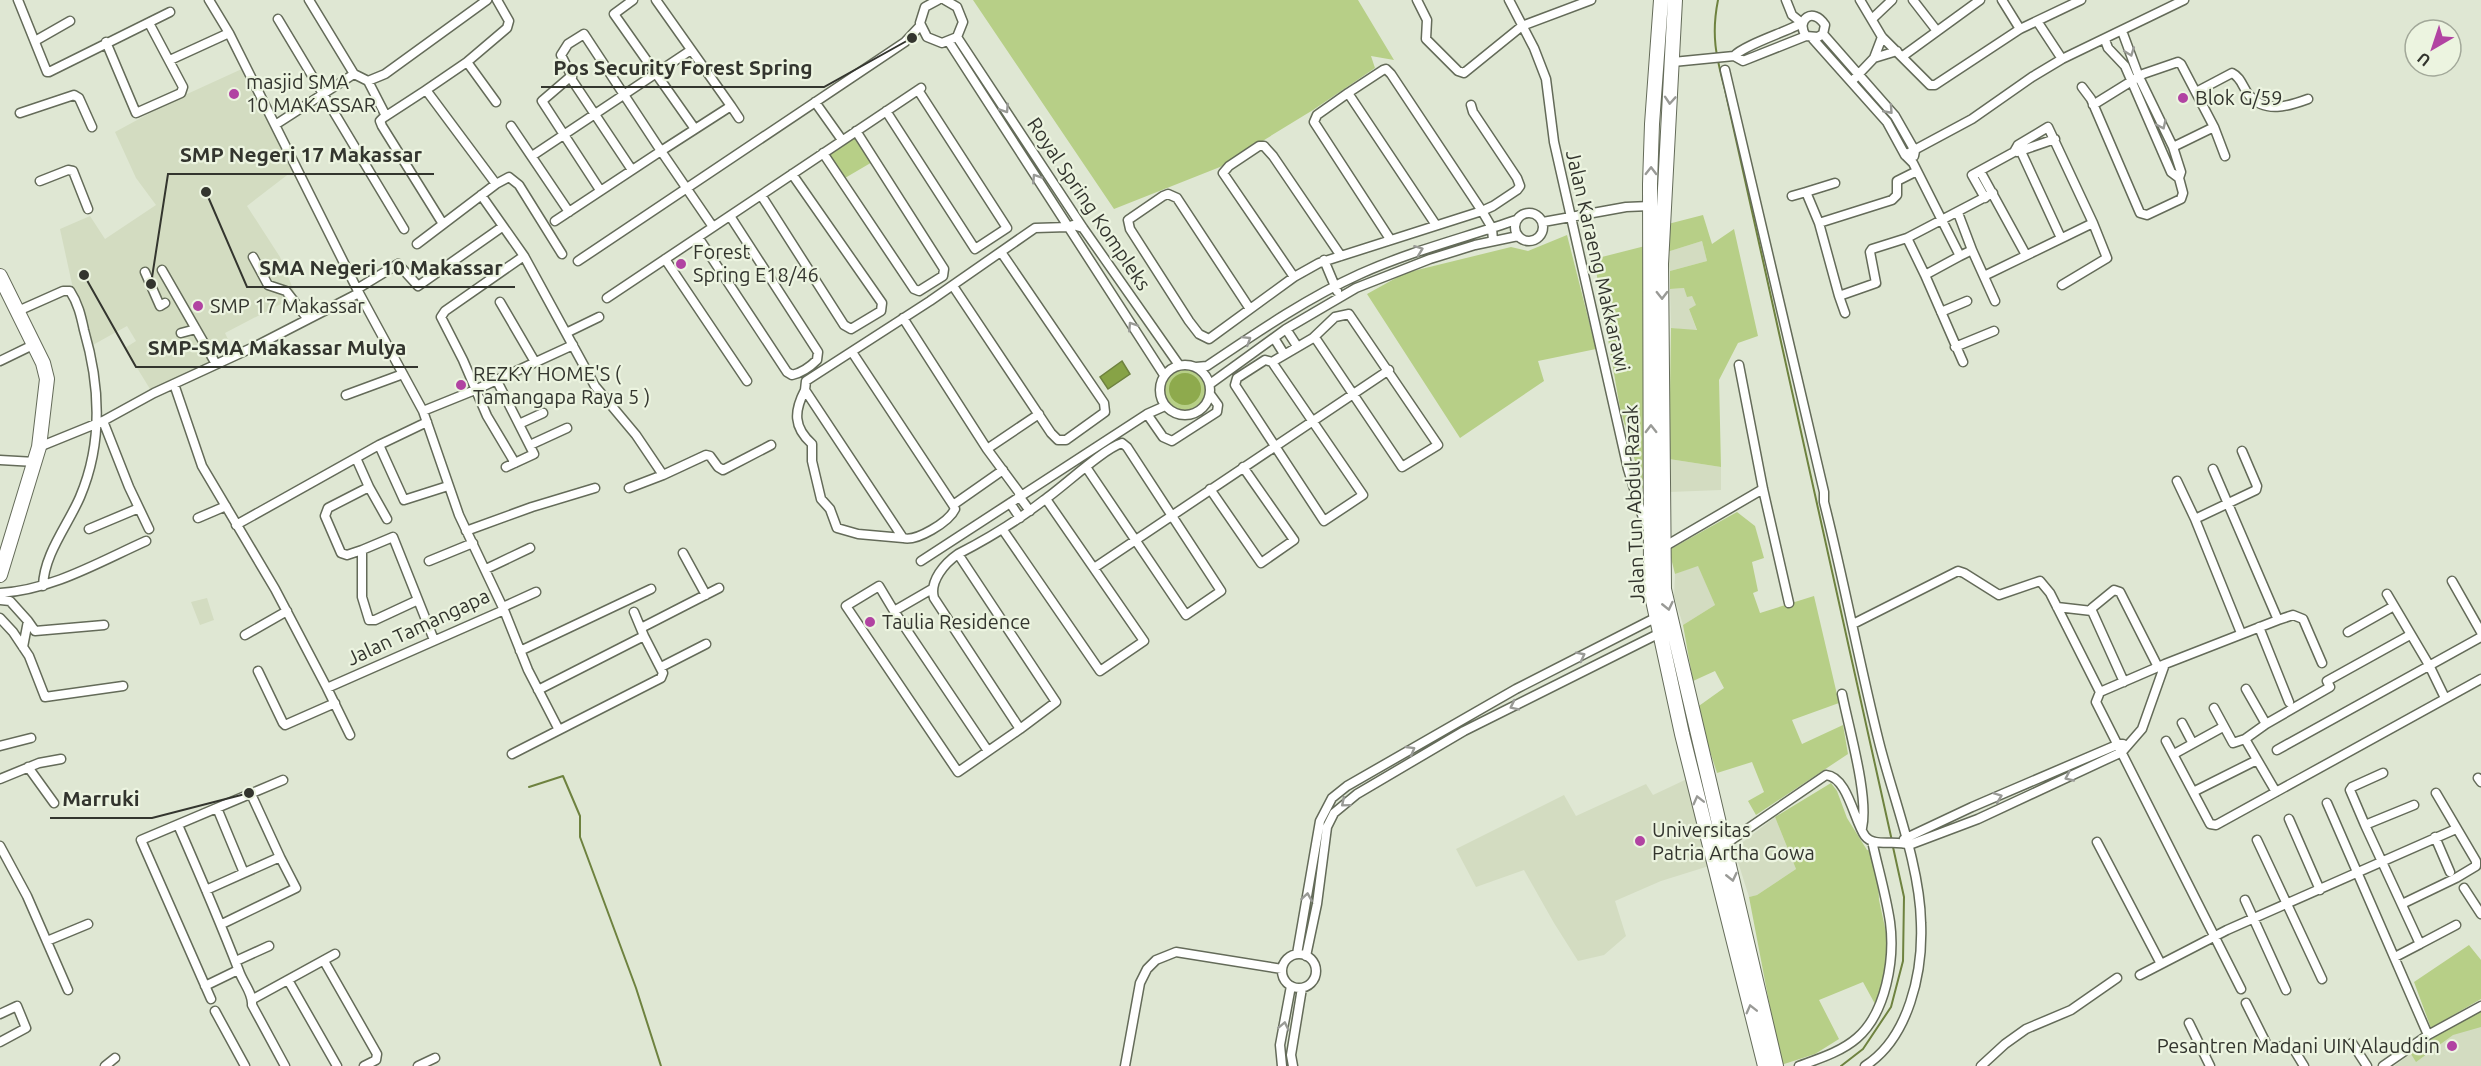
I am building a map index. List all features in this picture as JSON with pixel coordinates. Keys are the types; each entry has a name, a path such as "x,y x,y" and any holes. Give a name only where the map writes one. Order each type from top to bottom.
{"main road":[{"name":"Jalan Tun Abdul Razak","path":"1661,0 1652,124 1650,206 1657,530 1652,591 1682,734 1765,1066"},
{"name":"Jalan Tun Abdul Razak","path":"1657,530 1664,399 1661,264 1675,0"},
{"path":"0,276 35,344 47,379 36,462 0,575"},
{"name":"Jalan Tun Abdul Razak","path":"1657,550 1664,589 1776,1066"}],"street":[{"path":"18,0 41,62 47,72 170,12"},
{"name":"Jalan Tamangapa","path":"209,0 229,33 358,291 423,411 466,531 504,609 327,687"},
{"path":"309,0 354,74 368,81 386,116"},
{"path":"368,81 385,74 487,0"},
{"path":"443,224 380,123 381,119 467,62 508,26 509,21 497,0"},
{"path":"633,0 614,14 694,129"},
{"path":"656,0 739,118"},
{"path":"938,0 925,7 920,16 920,26 927,37 936,42 949,42 957,37 963,25 962,15 957,6 945,0"},
{"path":"1418,0 1427,20 1426,39 1462,73 1522,26 1591,0"},
{"name":"Jalan Karaeng Makkarawi","path":"1509,0 1546,79 1554,142 1628,469 1643,518 1657,530"},
{"path":"1786,0 1792,15 1802,23"},
{"path":"1860,0 1882,37 1930,85 1935,85 2020,29 2068,3 2081,0"},
{"path":"1872,18 1892,0"},
{"path":"1913,0 1937,31"},
{"path":"1874,58 1900,54 1980,0"},
{"path":"2002,0 2020,29"},
{"path":"1905,155 1972,119 2032,77 2062,60 2184,0"},
{"path":"1730,57 1740,50 1781,34 1813,15 1820,18 1825,25 1822,34"},
{"path":"279,18 321,93 404,229"},
{"path":"34,41 70,21"},
{"path":"2037,21 2062,60"},
{"path":"106,42 136,113 181,93 183,87 149,23"},
{"path":"1802,23 1802,30 1894,116 1915,151 1915,167"},
{"path":"578,261 905,42 920,26"},
{"path":"2122,31 2136,79 2171,172 2179,178"},
{"path":"170,60 229,33"},
{"path":"632,170 572,77 561,55 568,45 584,34 713,227"},
{"path":"1781,34 1785,45"},
{"path":"1673,62 1730,57 1743,61 1822,34"},
{"path":"1822,34 1887,122 1905,155 1915,167 1960,256"},
{"path":"905,42 927,37"},
{"name":"Royal Spring Kompleks","path":"957,37 1083,228 1179,365"},
{"path":"1855,79 1874,58 1882,37"},
{"path":"1768,39 1772,50"},
{"path":"2082,87 2093,105 2139,213 2143,216 2181,199 2183,193 2179,178 2181,172 2173,147 2136,79 2108,48 2106,40"},
{"name":"Royal Spring Kompleks","path":"949,42 1164,375"},
{"path":"532,156 691,50"},
{"path":"467,62 496,102"},
{"path":"2093,105 2136,79 2178,62 2214,127 2225,156"},
{"path":"1390,238 1314,122 1317,115 1383,70 1388,71 1482,211 1492,228 1493,241"},
{"path":"1725,70 1878,741 1922,922 1916,974 1907,1010 1894,1037 1866,1066"},
{"path":"2196,92 2232,73 2239,76 2249,95 2270,107 2287,106 2308,99"},
{"path":"275,125 321,93 354,74"},
{"path":"572,77 542,101 600,190"},
{"path":"607,298 842,140 919,89 1007,228 975,249 886,111"},
{"path":"426,90 496,184"},
{"path":"1348,93 1436,225"},
{"path":"20,113 74,95 79,98 92,127"},
{"path":"815,102 842,140"},
{"path":"1250,309 1173,195 1163,196 1128,220 1130,229 1183,312 1204,338 1209,339 1294,277 1324,261 1390,238 1482,211 1493,206 1520,186 1473,112 1471,105"},
{"path":"555,221 731,106"},
{"path":"511,126 569,212"},
{"path":"2026,255 1976,173 2018,150 2047,127 2050,129 2107,258 2062,285"},
{"path":"2173,147 2214,127"},
{"path":"823,153 914,290 919,291 943,276 944,269 856,131"},
{"path":"2018,150 2055,140"},
{"path":"1294,277 1223,173 1229,166 1259,146 1264,146 1273,156 1341,256"},
{"path":"2018,150 2061,238"},
{"path":"1819,223 1892,200 1897,195 1898,181 1915,167"},
{"path":"40,182 68,170 73,171 88,209"},
{"path":"761,195 844,325 851,329 858,327 881,311 882,303 792,174"},
{"path":"417,244 496,184 509,177 515,180 562,254"},
{"path":"1792,196 1835,183"},
{"path":"1806,192 1819,223 1845,313"},
{"path":"481,195 524,256 595,386 636,435 663,475"},
{"path":"1839,296 1874,285 1877,280 1870,250 1907,238 1989,196"},
{"path":"1543,222 1626,207 1650,206"},
{"path":"1529,212 1539,216 1543,222 1543,231 1535,240 1529,241 1518,236 1414,264 1340,297 1286,329 1210,389 1204,407 1192,414 1177,414 1166,406 1160,393 1164,375 1179,365 1207,366 1335,286 1426,247 1492,228 1516,220 1519,216 1529,212"},
{"path":"1958,213 1995,301"},
{"path":"698,237 787,372 792,375 796,374 813,364 817,360 818,352 729,216"},
{"path":"1516,220 1518,236"},
{"path":"1984,276 2093,223"},
{"path":"852,352 955,509 950,517 917,538 910,540 858,534 837,528 830,510 821,499 812,461 812,444 801,434 797,419 797,404 805,390 806,381 953,286 1035,228 1073,225 1083,228"},
{"path":"39,447 100,422 256,346 358,291 398,264 418,286 502,226"},
{"path":"1907,238 1963,362"},
{"path":"1924,275 1972,250"},
{"path":"953,286 1054,438 1066,440 1105,412 1106,408 1001,252"},
{"path":"515,463 487,416 441,317 445,311 524,256"},
{"path":"253,257 268,285 286,291 307,318"},
{"path":"665,259 747,381"},
{"path":"1324,261 1340,297"},
{"path":"162,270 216,364"},
{"path":"145,272 160,306 165,303"},
{"path":"18,311 63,291 70,291 79,310 96,377 100,422 84,487 44,570 43,586"},
{"path":"1941,312 1967,301"},
{"path":"500,302 535,362"},
{"path":"1272,362 1312,338 1335,317 1349,314 1438,445 1402,467 1352,396 1316,339 1312,338"},
{"path":"567,333 599,317"},
{"path":"903,318 987,449 1030,511"},
{"path":"181,333 196,329"},
{"path":"1286,329 1297,346"},
{"path":"1956,347 1994,331"},
{"path":"1274,338 1284,354"},
{"path":"0,361 35,344"},
{"path":"423,411 573,345"},
{"path":"1265,360 1272,362 1312,422 1363,495 1324,521 1235,382 1237,378 1265,360"},
{"path":"1739,365 1762,489 1789,603"},
{"path":"1147,414 1163,437 1172,441 1217,412 1218,405 1205,374 1196,367"},
{"path":"1094,568 1389,370"},
{"path":"346,396 404,374"},
{"path":"496,379 530,445 533,456 506,468"},
{"path":"174,384 202,466 287,611 351,735"},
{"path":"805,390 903,538"},
{"path":"921,561 1147,414 1166,406"},
{"path":"519,424 543,413"},
{"path":"987,449 1039,414"},
{"path":"100,422 149,529"},
{"path":"236,525 379,445 427,422"},
{"path":"530,445 567,428"},
{"path":"894,611 932,589 941,571 958,554 1003,530 1030,511 1086,468 1119,444 1125,445 1221,591 1186,615 1086,468"},
{"path":"379,445 404,500 448,486"},
{"path":"629,489 706,455 710,456 723,470 771,446"},
{"path":"2195,519 2257,489 2242,451"},
{"path":"356,458 387,519"},
{"path":"0,460 36,462"},
{"path":"1210,489 1260,563 1294,540 1243,467"},
{"path":"2213,469 2278,620"},
{"path":"953,505 1003,470"},
{"path":"2176,481 2195,519 2241,633"},
{"path":"369,487 330,506 325,513 343,554 362,550 393,537 434,640"},
{"path":"466,531 532,507 595,488"},
{"path":"1657,550 1762,489"},
{"path":"1003,530 1100,671 1144,641 1046,499"},
{"path":"1010,503 1020,518"},
{"path":"198,518 226,506"},
{"path":"89,529 139,508"},
{"path":"0,593 22,592 43,586 146,541"},
{"path":"429,561 473,543"},
{"path":"486,568 530,548"},
{"path":"362,550 362,597 369,620 375,620 418,600"},
{"path":"683,553 706,595"},
{"path":"958,554 1056,702 1020,729 958,772 846,606 879,586 988,751"},
{"path":"1853,624 1961,571 1999,595 2040,581 2050,592 2100,692"},
{"path":"2452,581 2481,632"},
{"path":"538,690 719,588"},
{"path":"520,651 651,589"},
{"path":"932,589 934,598 1020,729"},
{"path":"1725,845 1826,775 1838,780 1865,836 1874,842 1904,841 1978,819 2122,747 2142,729 2161,666 2120,592 2114,590 2092,608 2092,611 2124,682"},
{"path":"536,592 504,609 538,690 560,730"},
{"path":"2387,594 2429,665 2445,698"},
{"path":"0,600 10,601 35,631 104,625"},
{"path":"2348,633 2394,606"},
{"path":"2057,607 2092,611"},
{"path":"245,635 287,611"},
{"path":"512,754 661,678 663,673 661,667 634,612"},
{"path":"2241,989 2122,747 2096,702 2100,692 2241,633 2293,615 2303,619 2322,663"},
{"path":"1302,955 1320,821 1332,798 1347,786 1516,689 1657,617"},
{"path":"0,618 33,664 46,697 123,686"},
{"path":"23,647 28,621"},
{"path":"2259,627 2289,702"},
{"path":"1302,955 1317,904 1328,827 1334,813 1342,805 1356,794 1464,730 1660,633"},
{"path":"2214,708 2233,743 2245,739 2266,724 2330,687 2327,681 2410,635"},
{"path":"2277,750 2481,637"},
{"path":"661,667 706,644"},
{"path":"258,671 285,725 335,703"},
{"path":"2166,741 2212,825 2220,823 2481,679"},
{"path":"2246,690 2266,724"},
{"path":"1842,694 1864,803 1865,817 1862,829"},
{"path":"2182,723 2192,742"},
{"path":"2174,754 2192,742 2223,727"},
{"path":"0,746 30,738"},
{"path":"2245,739 2276,792"},
{"path":"1904,841 1972,807 2122,747"},
{"path":"0,779 28,767 62,759"},
{"path":"2193,792 2257,760"},
{"path":"28,767 54,803"},
{"path":"2383,773 2350,790 2420,944"},
{"path":"211,999 141,840 283,780"},
{"path":"2402,904 2456,879 2476,866 2476,861 2436,793"},
{"path":"222,924 296,888 251,794"},
{"path":"2327,803 2428,1035"},
{"path":"2365,825 2414,805"},
{"path":"1972,807 1978,819"},
{"path":"217,808 244,873"},
{"path":"2289,819 2320,890"},
{"path":"178,825 253,999 252,1005 285,1066"},
{"path":"2140,975 2215,935 2457,829"},
{"path":"2435,837 2450,872"},
{"path":"2256,840 2322,979"},
{"path":"1799,1066 1823,1057 1857,1038 1866,1028 1882,1000 1891,943 1890,922 1874,842"},
{"path":"2097,842 2161,964"},
{"path":"0,846 27,896 68,990"},
{"path":"206,890 280,857"},
{"path":"2464,888 2479,908"},
{"path":"2245,900 2286,990"},
{"path":"47,941 88,924"},
{"path":"2395,957 2456,925"},
{"path":"205,986 269,946"},
{"path":"1125,1066 1140,983 1147,969 1156,960 1176,952 1282,969"},
{"path":"253,999 335,954"},
{"path":"1302,955 1314,963 1316,974 1311,983 1302,988 1291,987 1283,978 1282,969 1285,961 1302,955"},
{"path":"324,961 377,1054 375,1063 364,1066"},
{"path":"1981,1066 2000,1048 2026,1029 2071,1010 2117,978"},
{"path":"288,981 337,1066"},
{"path":"1282,1066 1280,1045 1291,987"},
{"path":"1293,1066 1292,1055 1302,988"},
{"path":"2246,1002 2269,1049 2289,1045 2304,1066"},
{"path":"2383,1066 2428,1035 2481,1005"},
{"path":"0,1014 17,1006 26,1028 0,1042"},
{"path":"215,1011 245,1066"},
{"path":"2189,1023 2210,1066"},
{"path":"2352,1043 2367,1066"},
{"path":"105,1066 115,1058"},
{"path":"420,1066 435,1058"}],"shaded area":[{"path":"973,0 1358,0 1394,60 1371,56 1375,68 1313,110 1220,167 1114,209"},
{"path":"244,68 295,169 247,206 280,257 296,296 225,333 233,350 153,394 125,348 136,341 127,326 91,346 72,284 60,229 90,216 105,239 156,205 136,178 115,132 174,100"},
{"path":"857,136 874,161 845,178 829,154"},
{"path":"1703,215 1712,244 1734,229 1758,336 1738,343 1719,380 1721,467 1669,459 1671,328 1697,330 1689,309 1696,305 1692,296 1687,297 1684,288 1670,289 1670,271 1707,261 1702,241 1667,252 1668,224"},
{"path":"1567,235 1596,349 1538,361 1544,381 1460,438 1367,294 1405,273 1511,247 1528,251"},
{"path":"1702,241 1707,261 1670,271 1667,252"},
{"path":"1649,245 1651,518 1620,408 1594,259"},
{"path":"1684,288 1697,305 1689,309 1697,331 1671,328 1670,289"},
{"path":"1122,361 1130,374 1108,389 1100,377"},
{"path":"1185,367 1201,374 1208,390 1201,406 1185,413 1169,406 1162,390 1169,374"},
{"path":"1185,373 1196,378 1201,389 1196,400 1185,405 1174,400 1169,389 1174,378"},
{"path":"1669,459 1721,467 1721,490 1669,492"},
{"path":"1737,512 1755,526 1764,558 1752,562 1758,591 1753,593 1760,613 1814,596 1839,703 1792,720 1802,744 1843,725 1848,754 1756,815 1748,801 1764,792 1752,762 1717,773 1696,708 1724,688 1715,671 1693,681 1683,625 1715,605 1698,566 1675,574 1669,550"},
{"path":"1698,565 1715,605 1683,625 1674,596 1675,574"},
{"path":"207,598 214,620 200,625 191,602"},
{"path":"1687,779 1709,866 1661,881 1615,901 1626,936 1604,955 1578,961 1524,870 1476,887 1456,849 1564,795 1576,816 1646,784 1653,795"},
{"path":"1831,783 1837,791 1847,818 1867,850 1877,852 1879,900 1889,946 1885,980 1875,1004 1863,982 1819,1000 1839,1039 1815,1054 1781,1065 1749,897 1757,895 1796,869 1775,817"},
{"path":"1775,817 1796,869 1757,895 1749,897 1734,849"},
{"path":"2469,945 2481,960 2481,999 2431,1028 2414,982"},
{"name":"Pesantren Madani UIN Alauddin","path":"2481,1010 2481,1066 2394,1066 2450,1026"},
{"path":"2481,1010 2481,1027 2453,1035 2416,1062 2411,1054 2450,1026"}],"waterway":[{"path":"1718,0 1715,45 1719,67 1892,841"},
{"path":"529,787 563,776 580,816 580,837 636,988 661,1066"},
{"path":"1841,1066 1863,1049 1891,1007 1903,961 1904,897 1893,847"}],"place":[{"name":"Pos Security Forest Spring","path":"912,38"},
{"name":"masjid SMA 10 MAKASSAR","path":"234,94"},
{"name":"Blok G/59","path":"2183,98"},
{"name":"SMA Negeri 10 Makassar","path":"206,192"},
{"name":"Forest Spring E18/46","path":"681,264"},
{"name":"SMP-SMA Makassar Mulya","path":"84,275"},
{"name":"SMP Negeri 17 Makassar","path":"151,284"},
{"name":"SMP 17 Makassar","path":"198,306"},
{"name":"REZKY HOME'S ( Tamangapa Raya 5 )","path":"461,385"},
{"name":"Taulia Residence","path":"870,622"},
{"name":"Marruki","path":"249,793"},
{"name":"Universitas Patria Artha Gowa","path":"1640,841"},
{"name":"Pesantren Madani UIN Alauddin","path":"2452,1046"}]}
